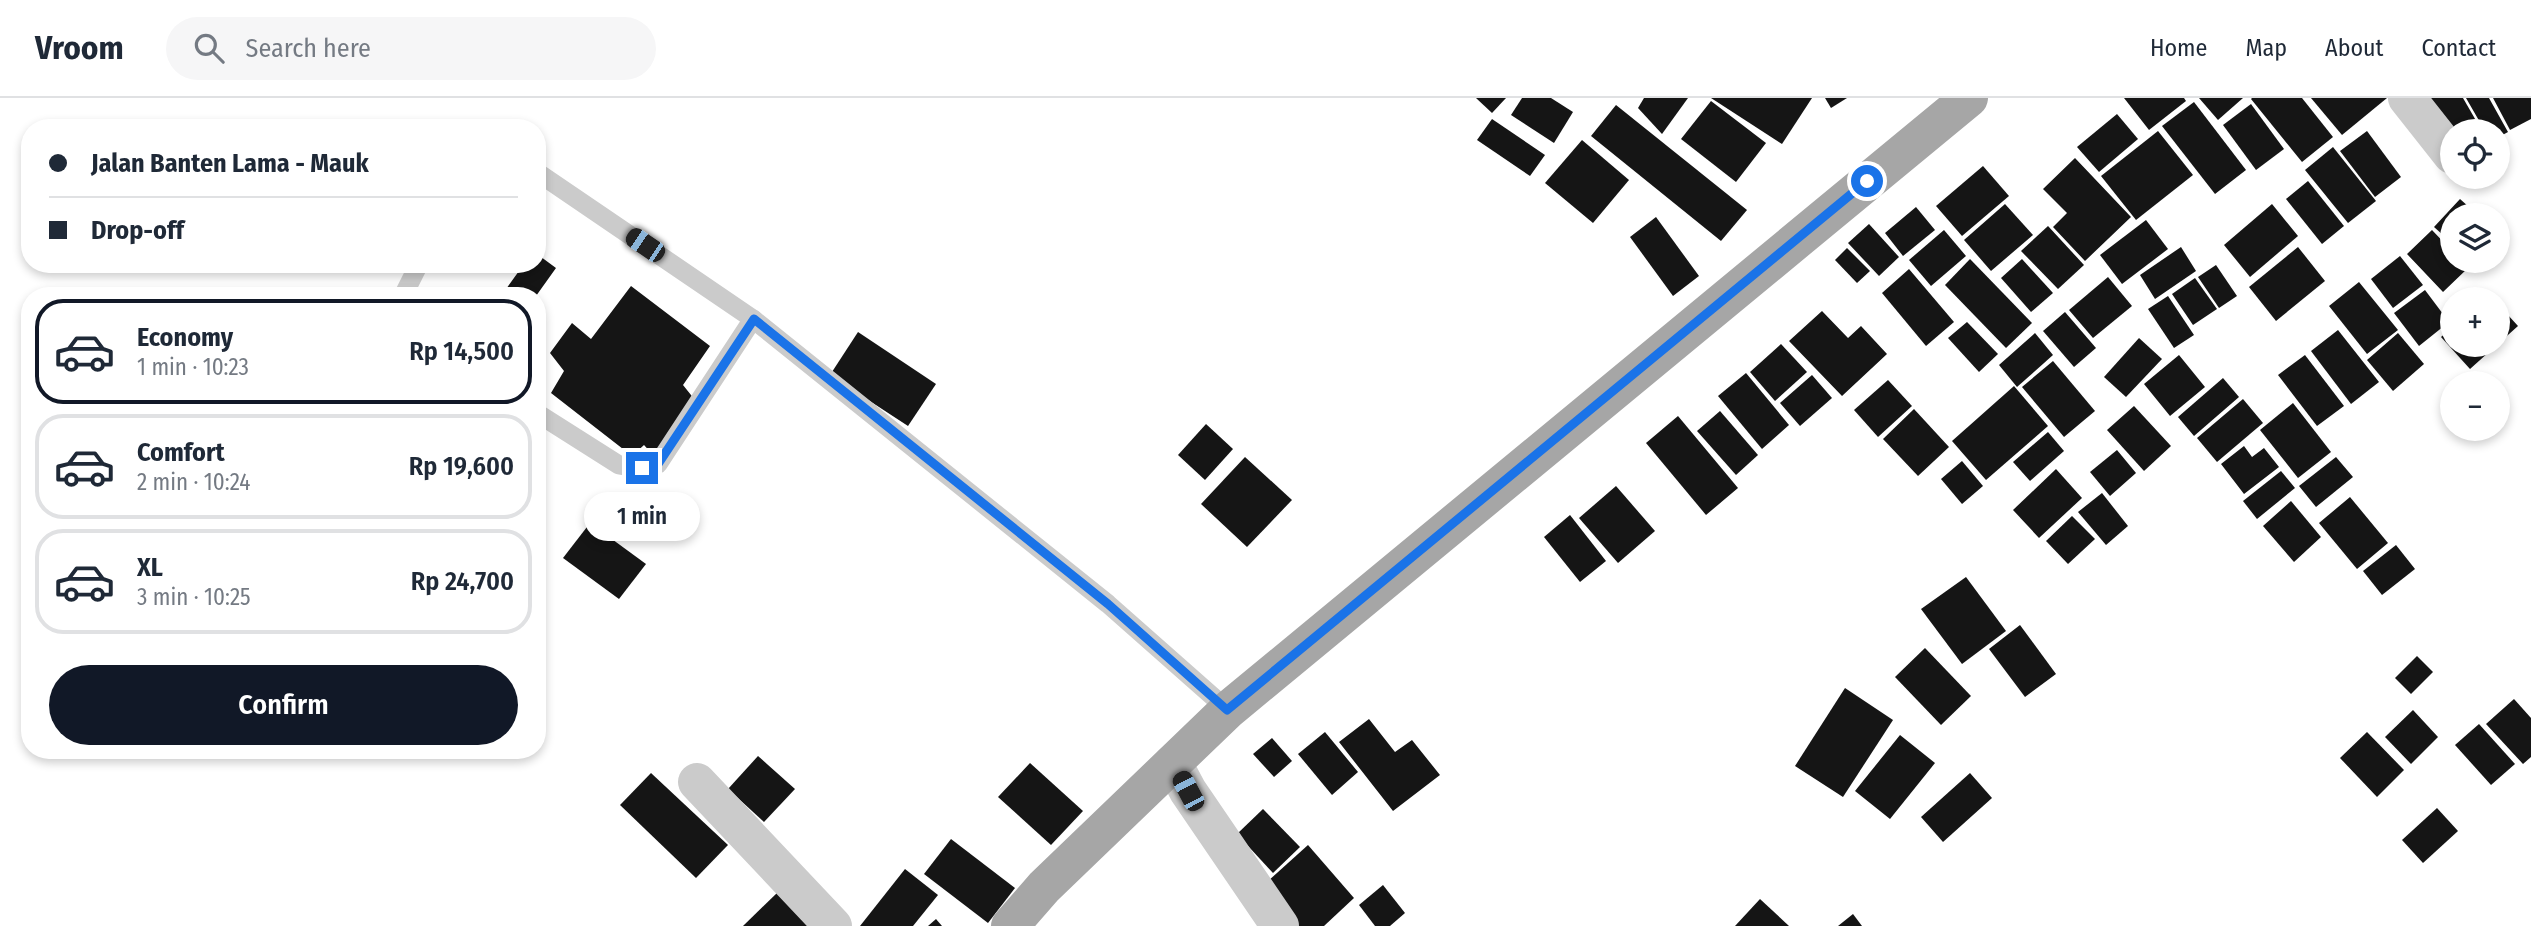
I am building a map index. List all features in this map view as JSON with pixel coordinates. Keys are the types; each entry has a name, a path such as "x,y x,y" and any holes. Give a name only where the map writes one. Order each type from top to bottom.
{"main road":[{"path":"1010,926 1044,887 1227,710 1964,99"}],"street":[{"path":"2407,98 2440,140"},
{"path":"1173,763 1188,791 1280,926"},
{"path":"697,782 833,926"}],"lane":[{"path":"546,178 754,319 1108,604 1227,710"},
{"path":"546,419 619,465 642,468 658,464 754,319"}],"building":[{"path":"1476,98 1506,98 1492,113"},
{"path":"1522,98 1551,98 1573,112 1554,143 1511,115"},
{"path":"1644,98 1688,98 1662,134 1638,108"},
{"path":"1711,98 1812,98 1782,144"},
{"path":"1825,98 1847,98 1831,108"},
{"path":"2124,98 2184,98 2186,101 2149,130"},
{"path":"2199,98 2243,98 2218,120"},
{"path":"2252,98 2302,98 2333,137 2302,162"},
{"path":"2311,98 2387,98 2342,135"},
{"path":"2430,98 2463,98 2475,119 2444,119"},
{"path":"2466,98 2489,98 2501,119 2478,119"},
{"path":"2493,98 2531,98 2531,119 2510,130 2510,119 2504,119"},
{"path":"1711,101 1766,143 1736,182 1681,139"},
{"path":"2194,102 2246,170 2215,194 2162,126"},
{"path":"2251,104 2284,149 2256,170 2223,125"},
{"path":"1616,105 1747,210 1721,241 1591,136"},
{"path":"2117,114 2138,139 2099,172 2077,147"},
{"path":"1492,119 1545,155 1530,176 1477,140"},
{"path":"2158,131 2193,175 2136,220 2101,176"},
{"path":"2367,131 2401,177 2375,197 2340,151"},
{"path":"1582,140 1629,180 1593,223 1545,183"},
{"path":"2333,147 2376,201 2348,223 2305,170"},
{"path":"2075,158 2131,217 2085,261 2053,227 2067,213 2043,189"},
{"path":"1983,166 2009,196 1962,236 1936,206"},
{"path":"2308,181 2344,226 2322,244 2286,199"},
{"path":"2005,204 2033,235 1991,271 1964,240"},
{"path":"2272,204 2298,236 2250,277 2224,245"},
{"path":"1916,207 1935,230 1903,256 1885,233"},
{"path":"1656,217 1699,276 1673,296 1630,237"},
{"path":"2146,220 2168,249 2122,284 2100,255"},
{"path":"2440,221 2440,232 2434,227"},
{"path":"1869,224 1899,257 1879,276 1848,243"},
{"path":"2048,226 2084,265 2058,289 2021,251"},
{"path":"1944,230 1966,256 1931,286 1909,260"},
{"path":"2432,230 2440,238 2440,273 2463,273 2448,287 2440,289 2407,254"},
{"path":"2181,247 2196,271 2155,299 2140,275"},
{"path":"2298,247 2325,281 2276,321 2249,287"},
{"path":"1847,248 1870,271 1857,283 1835,260"},
{"path":"2400,256 2423,285 2393,308 2371,279"},
{"path":"1970,259 2032,323 2006,348 1945,285"},
{"path":"2022,259 2053,293 2031,312 2001,278"},
{"path":"546,261 556,268 542,287 507,287 518,273 546,273"},
{"path":"2216,265 2237,296 2219,308 2198,277"},
{"path":"1909,269 1954,322 1926,346 1882,293"},
{"path":"2108,277 2132,306 2093,338 2069,310"},
{"path":"2195,278 2217,309 2193,325 2172,294"},
{"path":"2359,282 2398,330 2367,354 2329,306"},
{"path":"631,286 710,346 683,385 695,400 655,457 644,445 632,456 551,393 564,371 550,353 572,323 591,339"},
{"path":"2425,290 2440,310 2440,329 2419,346 2394,313"},
{"path":"2168,296 2194,335 2174,348 2148,309"},
{"path":"1822,311 1848,338 1861,326 1887,354 1842,396 1789,341"},
{"path":"2065,312 2096,348 2074,367 2043,331"},
{"path":"2510,317 2518,326 2510,333"},
{"path":"1967,322 1998,354 1979,372 1948,338"},
{"path":"2338,330 2379,382 2351,404 2311,351"},
{"path":"858,332 936,384 908,426 830,375"},
{"path":"2035,333 2053,355 2017,387 1999,365"},
{"path":"2398,333 2424,364 2393,391 2367,360"},
{"path":"2139,338 2162,359 2126,397 2104,377"},
{"path":"1781,344 1807,372 1775,401 1750,372"},
{"path":"2179,355 2205,387 2170,416 2144,384"},
{"path":"2305,355 2344,406 2317,426 2278,375"},
{"path":"2459,357 2484,357 2470,369"},
{"path":"2053,361 2095,411 2064,437 2022,387"},
{"path":"1746,373 1789,425 1762,449 1718,396"},
{"path":"1812,375 1832,398 1800,426 1780,403"},
{"path":"2223,378 2239,397 2194,436 2178,417"},
{"path":"1888,380 1912,406 1878,437 1854,410"},
{"path":"2014,386 2048,426 1986,480 1952,441"},
{"path":"2243,399 2263,423 2217,462 2197,438"},
{"path":"2293,403 2331,452 2298,478 2260,430"},
{"path":"2134,406 2171,446 2144,471 2107,430"},
{"path":"1914,409 1949,447 1918,476 1883,439"},
{"path":"1720,411 1758,455 1736,475 1697,431"},
{"path":"1678,416 1738,488 1706,515 1646,443"},
{"path":"1206,424 1233,449 1205,480 1178,455"},
{"path":"2048,432 2064,451 2030,481 2013,462"},
{"path":"2244,446 2252,457 2264,448 2279,467 2244,494 2221,464"},
{"path":"2117,450 2136,473 2110,496 2090,472"},
{"path":"1245,457 1292,500 1247,547 1201,504"},
{"path":"2336,457 2353,477 2316,507 2299,486"},
{"path":"1962,461 1983,486 1962,504 1941,479"},
{"path":"2056,469 2082,498 2039,538 2013,510"},
{"path":"2281,471 2295,488 2257,519 2243,501"},
{"path":"1616,486 1655,531 1618,563 1579,518"},
{"path":"2102,493 2128,526 2106,545 2078,512"},
{"path":"2350,497 2388,543 2357,569 2319,523"},
{"path":"2291,501 2321,537 2294,562 2263,526"},
{"path":"1570,515 1606,561 1580,582 1544,537"},
{"path":"2072,516 2095,539 2068,564 2046,541"},
{"path":"590,523 646,564 619,599 563,558"},
{"path":"2396,545 2415,569 2382,595 2363,571"},
{"path":"1966,577 2006,631 1962,664 1921,609"},
{"path":"2020,625 2056,674 2025,697 1989,649"},
{"path":"1925,648 1971,696 1941,725 1895,677"},
{"path":"2417,656 2433,672 2411,694 2395,678"},
{"path":"1845,688 1893,720 1843,797 1795,766"},
{"path":"2514,699 2531,718 2531,757 2523,764 2486,724"},
{"path":"2413,710 2438,737 2411,764 2385,737"},
{"path":"1369,719 1395,752 1412,740 1440,775 1393,811 1339,742"},
{"path":"2479,724 2515,764 2491,785 2455,745"},
{"path":"1325,732 1358,772 1332,795 1298,754"},
{"path":"2367,732 2404,770 2377,797 2340,758"},
{"path":"1900,735 1935,763 1890,819 1855,791"},
{"path":"1272,738 1292,761 1274,777 1253,754"},
{"path":"758,756 795,789 764,822 728,789"},
{"path":"1030,763 1083,811 1051,845 998,797"},
{"path":"651,773 728,845 696,878 620,805"},
{"path":"1970,773 1992,798 1943,842 1921,817"},
{"path":"2437,808 2458,831 2423,863 2402,840"},
{"path":"1263,809 1300,847 1273,873 1237,834"},
{"path":"951,839 1015,888 988,923 924,874"},
{"path":"1308,845 1354,898 1324,926 1290,926 1258,890"},
{"path":"905,869 938,895 913,926 860,926"},
{"path":"1383,885 1405,913 1390,926 1375,926 1359,905"},
{"path":"778,892 812,926 743,926"},
{"path":"1760,899 1789,926 1735,926"},
{"path":"1853,914 1862,926 1838,926"},
{"path":"936,919 942,926 928,926"}],"route":[{"path":"642,468 658,464 754,319 1108,604 1227,710 1867,181"}]}
